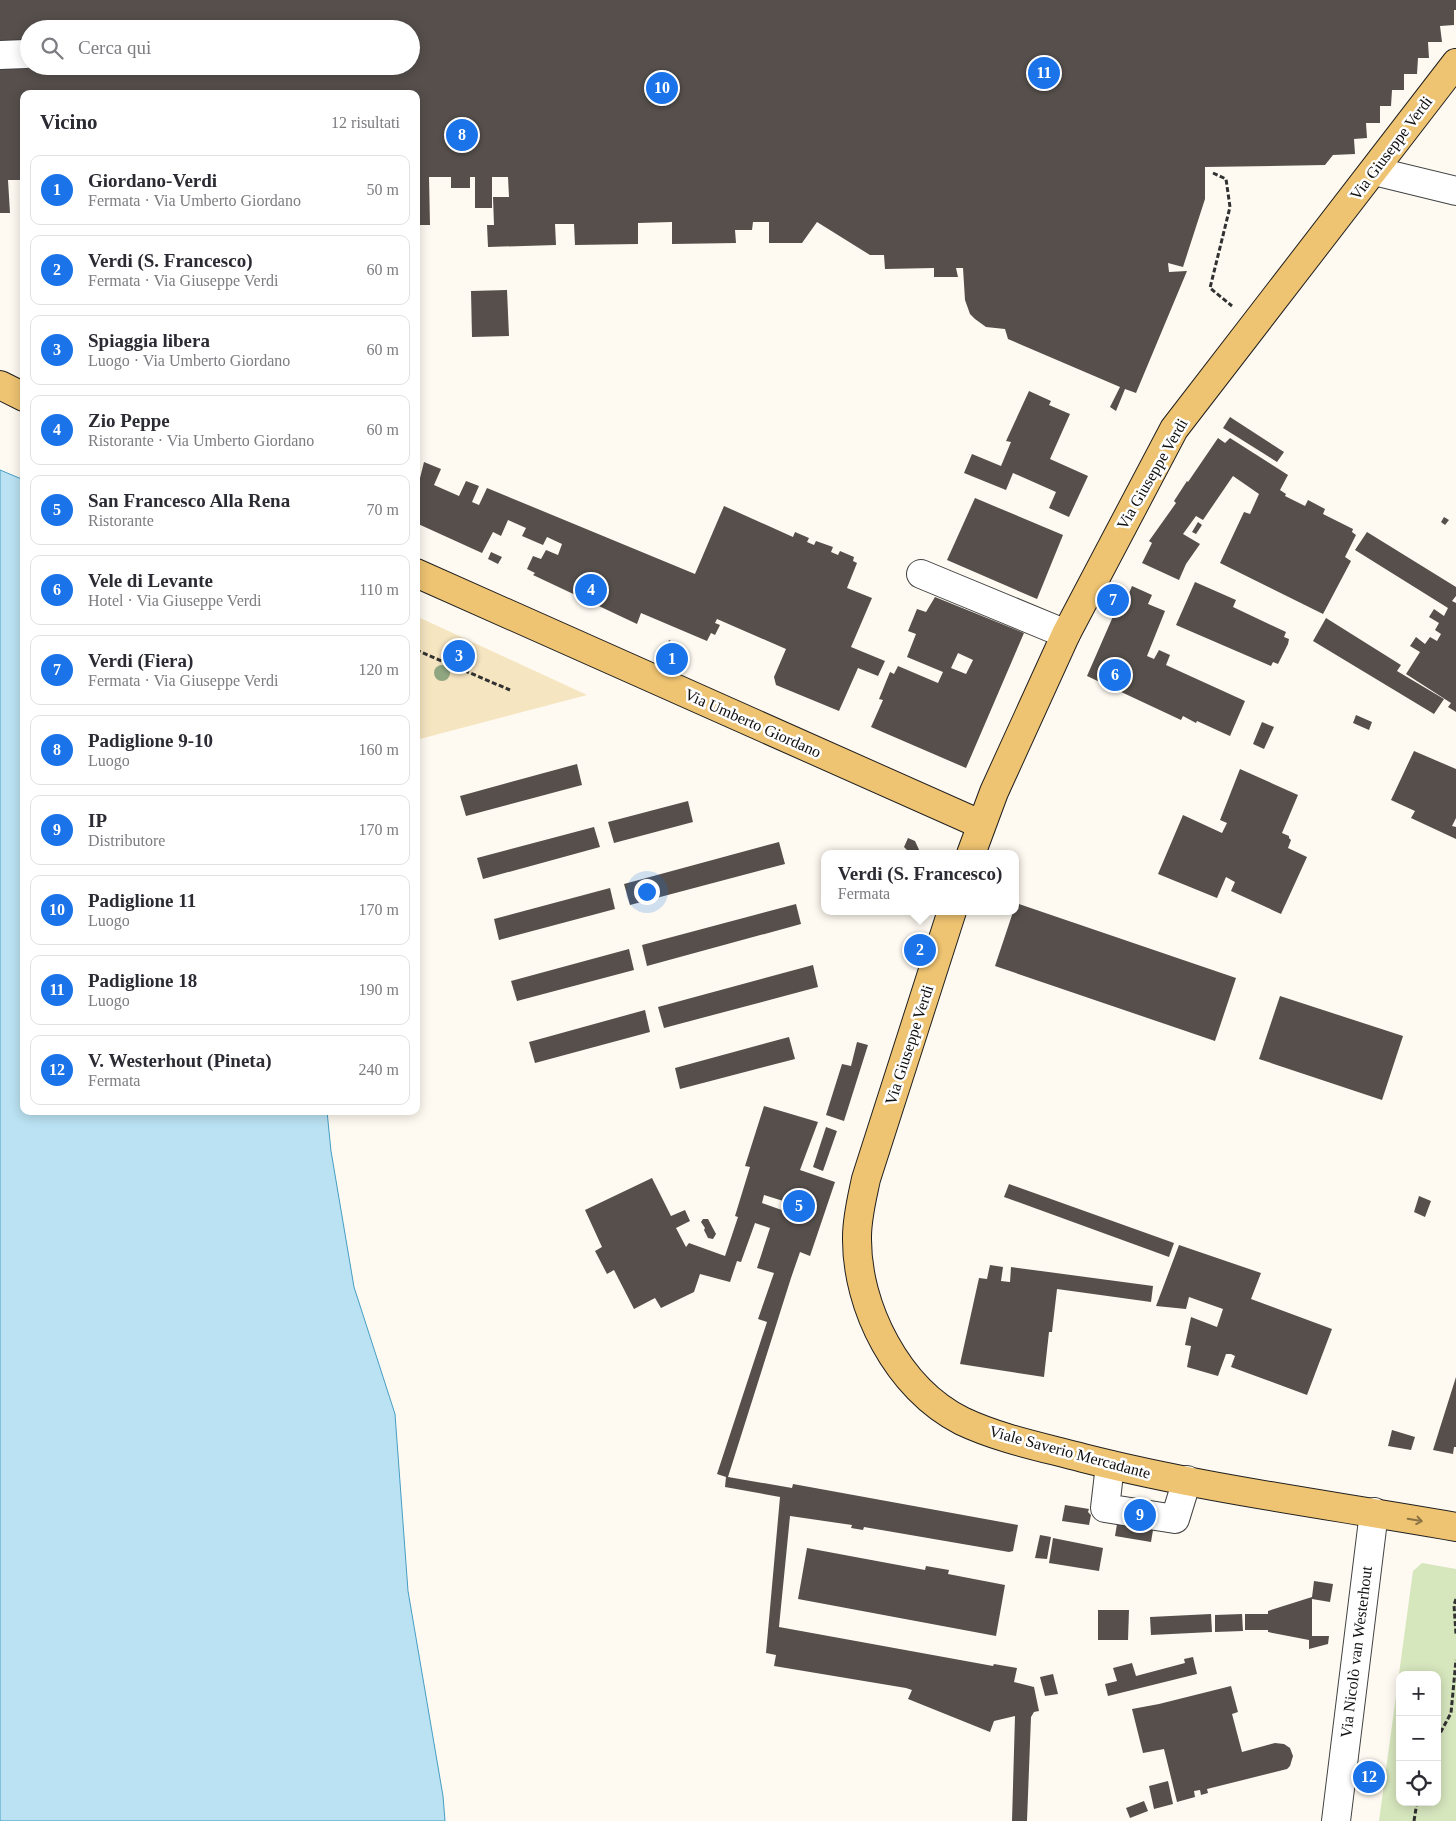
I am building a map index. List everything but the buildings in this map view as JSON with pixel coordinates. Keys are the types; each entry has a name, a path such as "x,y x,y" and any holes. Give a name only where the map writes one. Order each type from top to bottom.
{"main road":[{"name":"Via Giuseppe Verdi","path":"972,850 980,824 1066,634 1174,429 1456,64"},
{"path":"0,385 20,395"},
{"name":"Via Umberto Giordano","path":"420,576 980,824"},
{"name":"Via Giuseppe Verdi","path":"866,1178 951,915"},
{"name":"Viale Saverio Mercadante","path":"866,1178 860,1207 857,1237 859,1266 865,1295 875,1323 887,1347 902,1369 933,1400 961,1420 1016,1441 1110,1465 1456,1527"}],"street":[{"path":"1374,170 1456,191"},
{"path":"921,574 1066,634"},
{"path":"1110,1465 1105,1508 1175,1519 1187,1480"},
{"name":"Via Nicolò van Westerhout","path":"1336,1821 1374,1512"}],"path":[{"path":"1213,173 1226,179 1230,207 1210,288 1255,326"},
{"path":"420,652 510,690"},
{"path":"1456,1599 1454,1605 1456,1634"},
{"path":"1441,1733 1451,1713 1456,1660"},
{"path":"1414,1821 1416,1806"}],"green space":[{"path":"1422,1563 1456,1569 1456,1821 1379,1821 1396,1696 1396,1806 1441,1806 1441,1671 1399,1671 1413,1571"}],"sand":[{"path":"420,618 587,695 420,739"}],"water":[{"path":"0,470 20,478 20,1115 327,1115 331,1151 354,1287 395,1414 408,1591 443,1796 445,1821 0,1821"}],"place":[{"name":"Padiglione 18","path":"1044,73"},
{"name":"Padiglione 11","path":"662,88"},
{"name":"Padiglione 9-10","path":"462,135"},
{"name":"Zio Peppe","path":"591,590"},
{"name":"Verdi (Fiera)","path":"1113,600"},
{"name":"Spiaggia libera","path":"459,656"},
{"name":"Giordano-Verdi","path":"672,659"},
{"name":"Vele di Levante","path":"1115,675"},
{"name":"Verdi (S. Francesco)","path":"920,950"},
{"name":"San Francesco Alla Rena","path":"799,1206"},
{"name":"IP","path":"1140,1515"},
{"name":"V. Westerhout (Pineta)","path":"1369,1777"}]}
